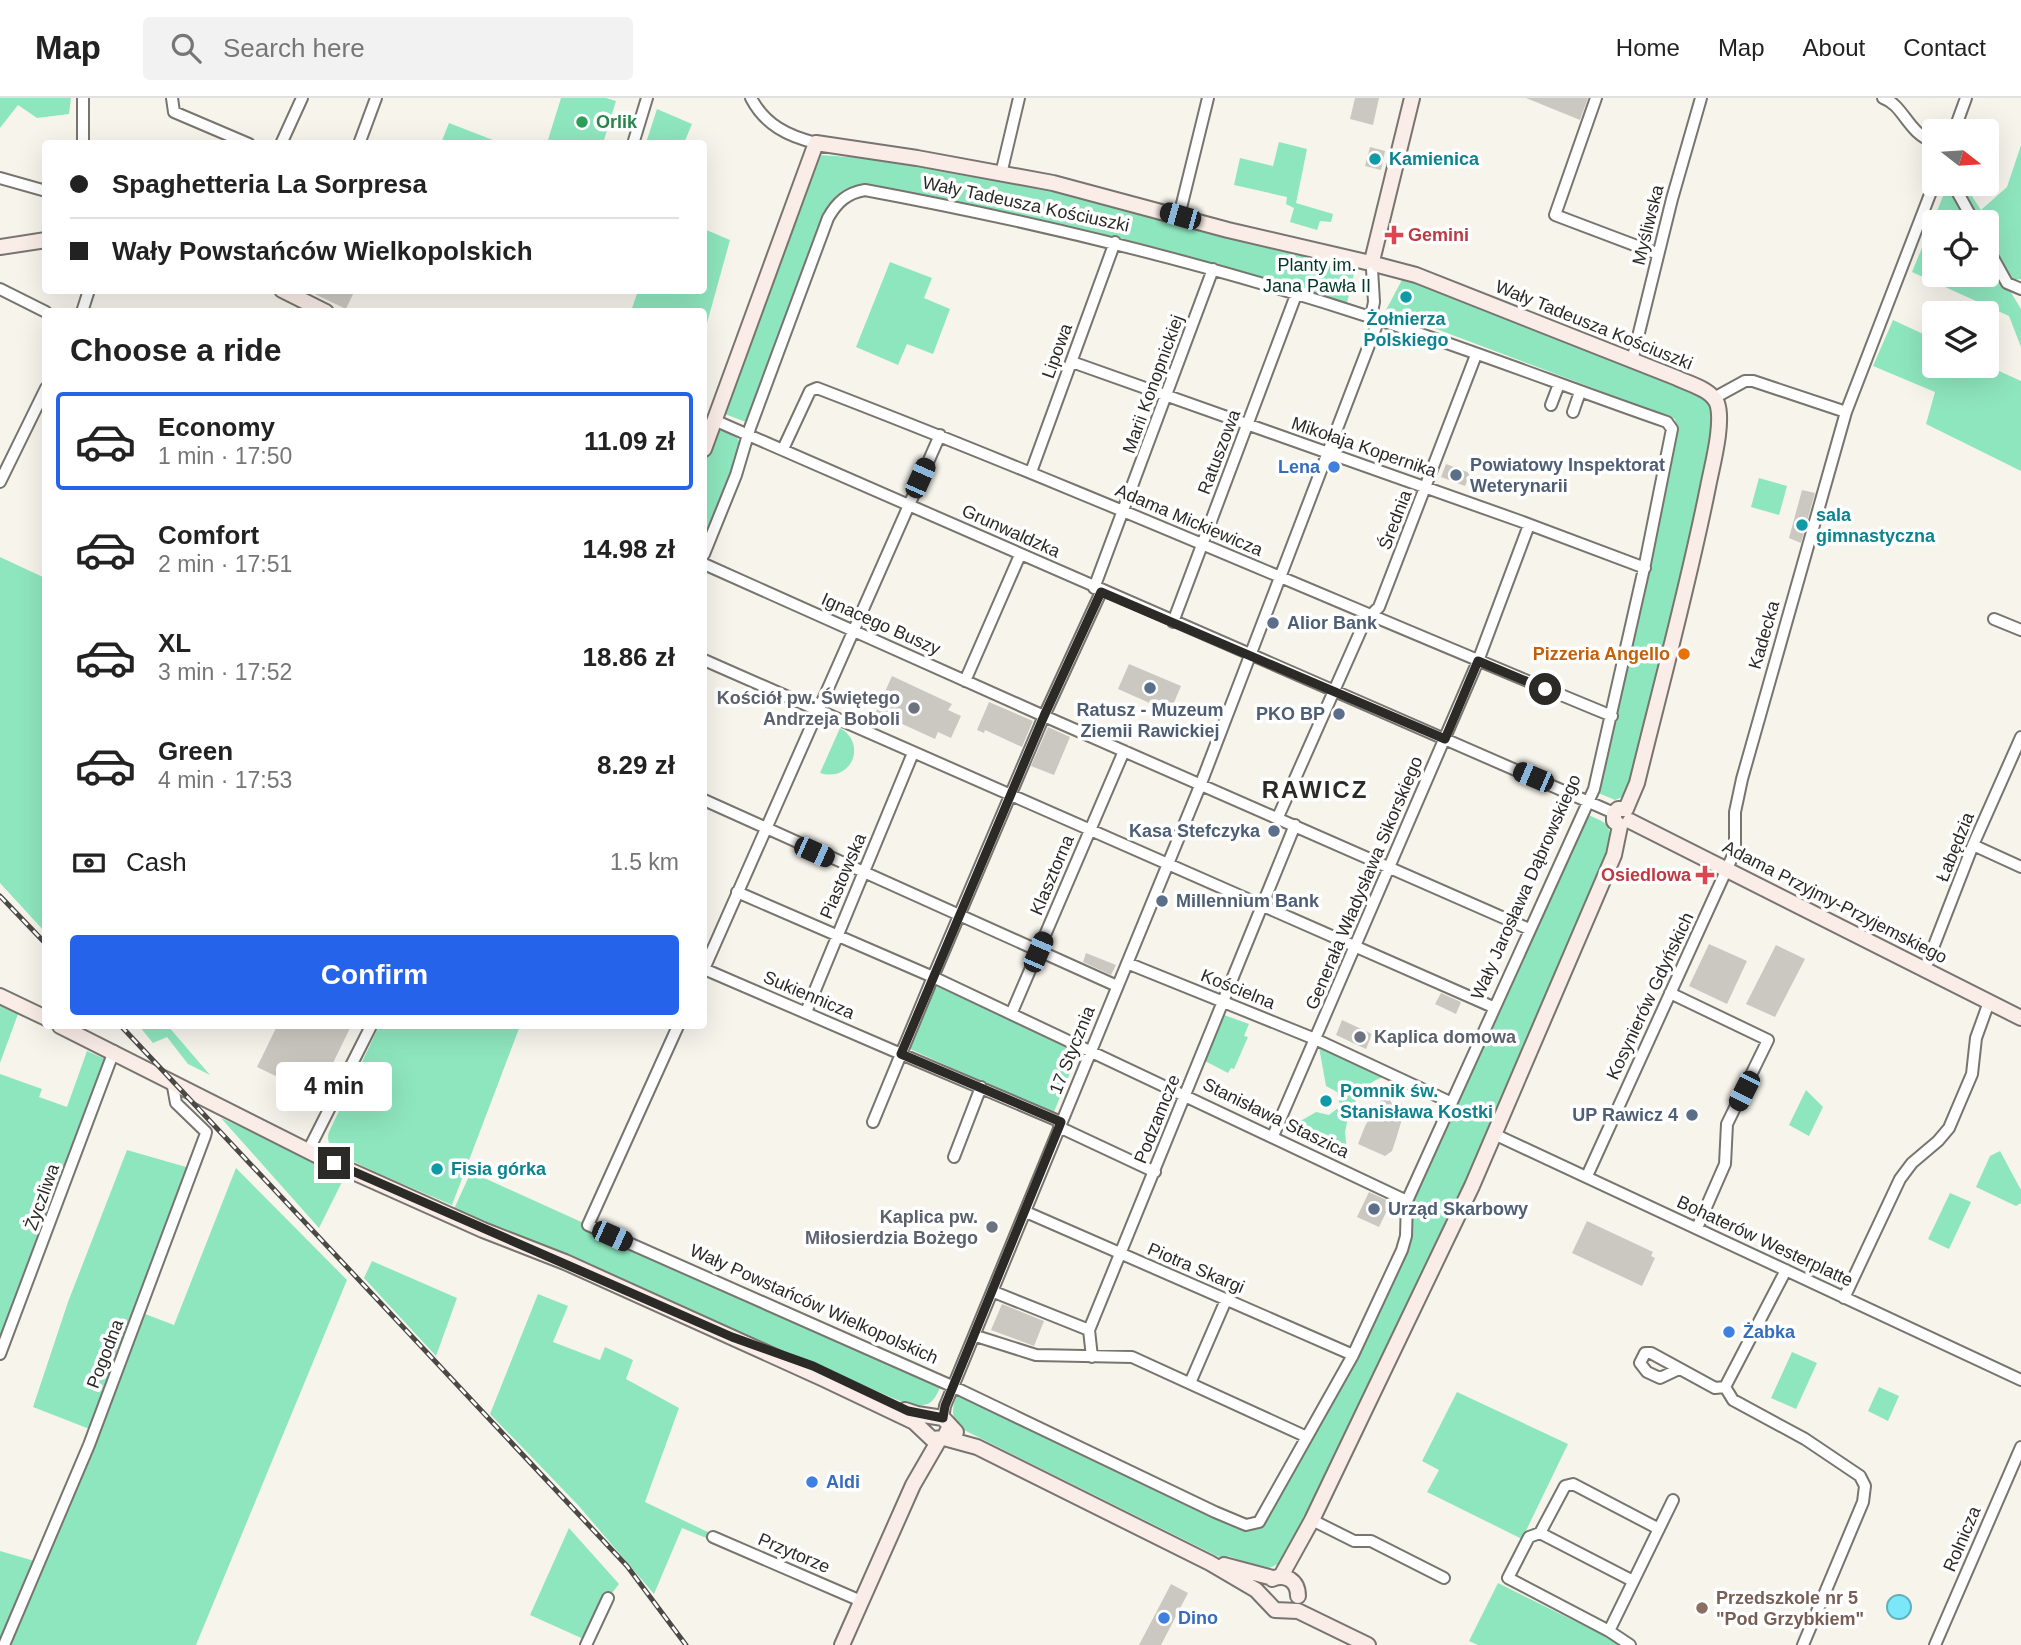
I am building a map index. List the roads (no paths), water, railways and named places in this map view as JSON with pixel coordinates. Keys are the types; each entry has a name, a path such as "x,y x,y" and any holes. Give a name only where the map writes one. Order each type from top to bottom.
{"street":[{"path":"83,98 83,140"},
{"path":"172,98 174,111 240,140"},
{"path":"283,140 302,98"},
{"path":"360,140 376,98"},
{"path":"634,140 647,98"},
{"path":"707,441 816,143 785,133 771,124 751,98"},
{"path":"1001,174 1019,98"},
{"path":"1180,216 1208,98"},
{"path":"1372,263 1412,98"},
{"path":"1596,98 1555,215 1658,254"},
{"name":"Myśliwska","path":"1632,361 1658,254 1702,98"},
{"path":"1883,98 1895,106 1915,133 1922,136"},
{"path":"1958,119 1966,98"},
{"name":"Wały Tadeusza Kościuszki","path":"816,143 1060,185 1416,275 1692,385 1714,398"},
{"path":"0,178 42,190"},
{"name":"Wały Tadeusza Kościuszki","path":"747,434 828,218 844,197 865,190 1115,242 1213,270 1476,355 1671,425"},
{"name":"Kadecka","path":"1728,869 1735,851 1735,813 1742,779 1846,412 1929,196"},
{"path":"0,247 42,241"},
{"name":"Lipowa","path":"1031,472 1115,242"},
{"name":"17 Stycznia","path":"936,1426 976,1336 1060,1124 1200,786 1328,453 1373,322 1372,263"},
{"path":"1999,269 2007,283 2019,289"},
{"name":"Marii Konopnickiej","path":"873,1122 1098,590 1213,270"},
{"path":"0,289 42,310"},
{"path":"290,294 318,308"},
{"name":"Ratuszowa","path":"1173,622 1296,295"},
{"name":"Średnia","path":"1278,817 1369,615 1380,607 1476,355"},
{"name":"Mikołaja Kopernika","path":"1072,362 1644,568"},
{"path":"1264,1598 1265,1585 1282,1578 1407,1325 1494,1134 1614,855 1623,817 1637,783 1700,526 1718,424 1719,413 1714,398 1745,380 1846,412"},
{"path":"1551,405 1563,386"},
{"name":"Adama Mickiewicza","path":"783,450 810,391 814,388 940,435 1126,510 1280,578 1612,716"},
{"path":"1573,412 1580,392"},
{"path":"0,482 42,396"},
{"name":"Grunwaldzka","path":"714,421 1623,817"},
{"name":"Wały Jarosława Dąbrowskiego","path":"1253,1525 1259,1522 1269,1509 1353,1355 1402,1250 1406,1236 1407,1201 1589,801 1612,716 1669,448 1671,425"},
{"path":"707,547 736,475 747,434"},
{"path":"707,962 940,435"},
{"name":"Generała Władysława Sikorskiego","path":"1273,1136 1478,661 1530,525"},
{"path":"965,681 1020,555"},
{"name":"Ignacego Buszy","path":"707,565 1200,786 1278,817 1529,929"},
{"path":"1994,619 2021,630"},
{"path":"707,661 1493,1007"},
{"name":"Łabędzia","path":"1924,971 1973,845 2021,737"},
{"name":"Klasztorna","path":"1012,1012 1124,751"},
{"name":"Piastowska","path":"806,1012 913,753"},
{"path":"707,801 863,874 1117,986"},
{"name":"Adama Przyjmy-Przyjemskiego","path":"1623,817 2021,1018"},
{"name":"Podzamcze","path":"1089,1330 1295,825"},
{"path":"1973,845 2021,867"},
{"name":"Kosynierów Gdyńskich","path":"1587,1176 1728,869"},
{"name":"Stanisława Staszica","path":"737,892 1012,1012 1407,1201"},
{"name":"Kościelna","path":"1127,962 1315,1039 1450,1102"},
{"name":"Sukiennicza","path":"707,970 981,1087 1155,1171"},
{"path":"1670,993 1768,1040 1727,1124 1725,1164 1697,1228"},
{"path":"0,996 42,1016"},
{"path":"1844,1298 1900,1179 1912,1163 1945,1133 1972,1074 1976,1038 1989,1002"},
{"path":"66,1029 308,1151 415,1201 565,1262 936,1426 1210,1563 1256,1590 1268,1606 1275,1610 1290,1609 1344,1631"},
{"path":"308,1151 370,1029"},
{"name":"Wały Powstańców Wielkopolskich","path":"677,1029 588,1225 954,1387 1215,1512 1253,1525"},
{"name":"Życzliwa","path":"0,1354 114,1051"},
{"name":"Pogodna","path":"4,1645 89,1446 205,1136 206,1132 176,1103 172,1081"},
{"path":"954,1157 981,1087"},
{"name":"Bohaterów Westerplatte","path":"1494,1134 2021,1380"},
{"name":"Piotra Skargi","path":"1026,1212 1353,1355"},
{"path":"1725,1387 1786,1270"},
{"path":"994,1292 1089,1330 1092,1357"},
{"path":"1190,1384 1226,1300"},
{"path":"976,1336 1036,1355 1132,1357 1307,1437"},
{"path":"1679,1369 1715,1388 1725,1387"},
{"path":"1725,1387 1732,1400 1848,1466 1860,1476 1865,1486 1863,1502 1803,1645"},
{"path":"842,1645 914,1484 936,1426"},
{"name":"Rolnicza","path":"1935,1645 2021,1447"},
{"path":"1630,1645 1609,1631 1508,1578 1529,1537 1541,1533 1565,1486 1573,1484 1659,1529"},
{"path":"1609,1631 1673,1500"},
{"path":"1311,1520 1354,1541 1371,1541 1444,1578"},
{"path":"1541,1533 1633,1581"},
{"name":"Przytorze","path":"713,1537 861,1601"},
{"path":"1210,1563 1282,1578 1298,1596 1344,1631 1368,1645"},
{"path":"1290,1609 1298,1596"},
{"path":"586,1645 608,1598"}],"water":[{"path":"1899,1595 1910,1602 1911,1607 1904,1618 1899,1619 1888,1612 1887,1607 1894,1596"}],"railway":[{"path":"0,896 42,940"},
{"path":"124,1029 627,1566 686,1645"}],"place":[{"name":"Orlik","path":"582,122"},
{"name":"Kamienica","path":"1375,159"},
{"name":"Gemini","path":"1394,235"},
{"name":"Żołnierza Polskiego","path":"1406,297"},
{"name":"Lena","path":"1334,467"},
{"name":"Powiatowy Inspektorat Weterynarii","path":"1456,475"},
{"name":"sala gimnastyczna","path":"1802,525"},
{"name":"Alior Bank","path":"1273,623"},
{"name":"Pizzeria Angello","path":"1684,654"},
{"name":"Ratusz - Muzeum Ziemii Rawickiej","path":"1150,688"},
{"name":"Kościół pw. Świętego Andrzeja Boboli","path":"914,708"},
{"name":"PKO BP","path":"1339,714"},
{"name":"Kasa Stefczyka","path":"1274,831"},
{"name":"Osiedlowa","path":"1705,875"},
{"name":"Millennium Bank","path":"1162,901"},
{"name":"Kaplica domowa","path":"1360,1037"},
{"name":"Pomnik św. Stanisława Kostki","path":"1326,1101"},
{"name":"UP Rawicz 4","path":"1692,1115"},
{"name":"Fisia górka","path":"437,1169"},
{"name":"Urząd Skarbowy","path":"1374,1209"},
{"name":"Kaplica pw. Miłosierdzia Bożego","path":"992,1227"},
{"name":"Żabka","path":"1729,1332"},
{"name":"Aldi","path":"812,1482"},
{"name":"Przedszkole nr 5 \"Pod Grzybkiem\"","path":"1702,1608"},
{"name":"Dino","path":"1164,1618"}],"district":[{"name":"RAWICZ","path":"1315,789"}],"park label":[{"name":"Planty im. Jana Pawła II","path":"1317,275"}]}
